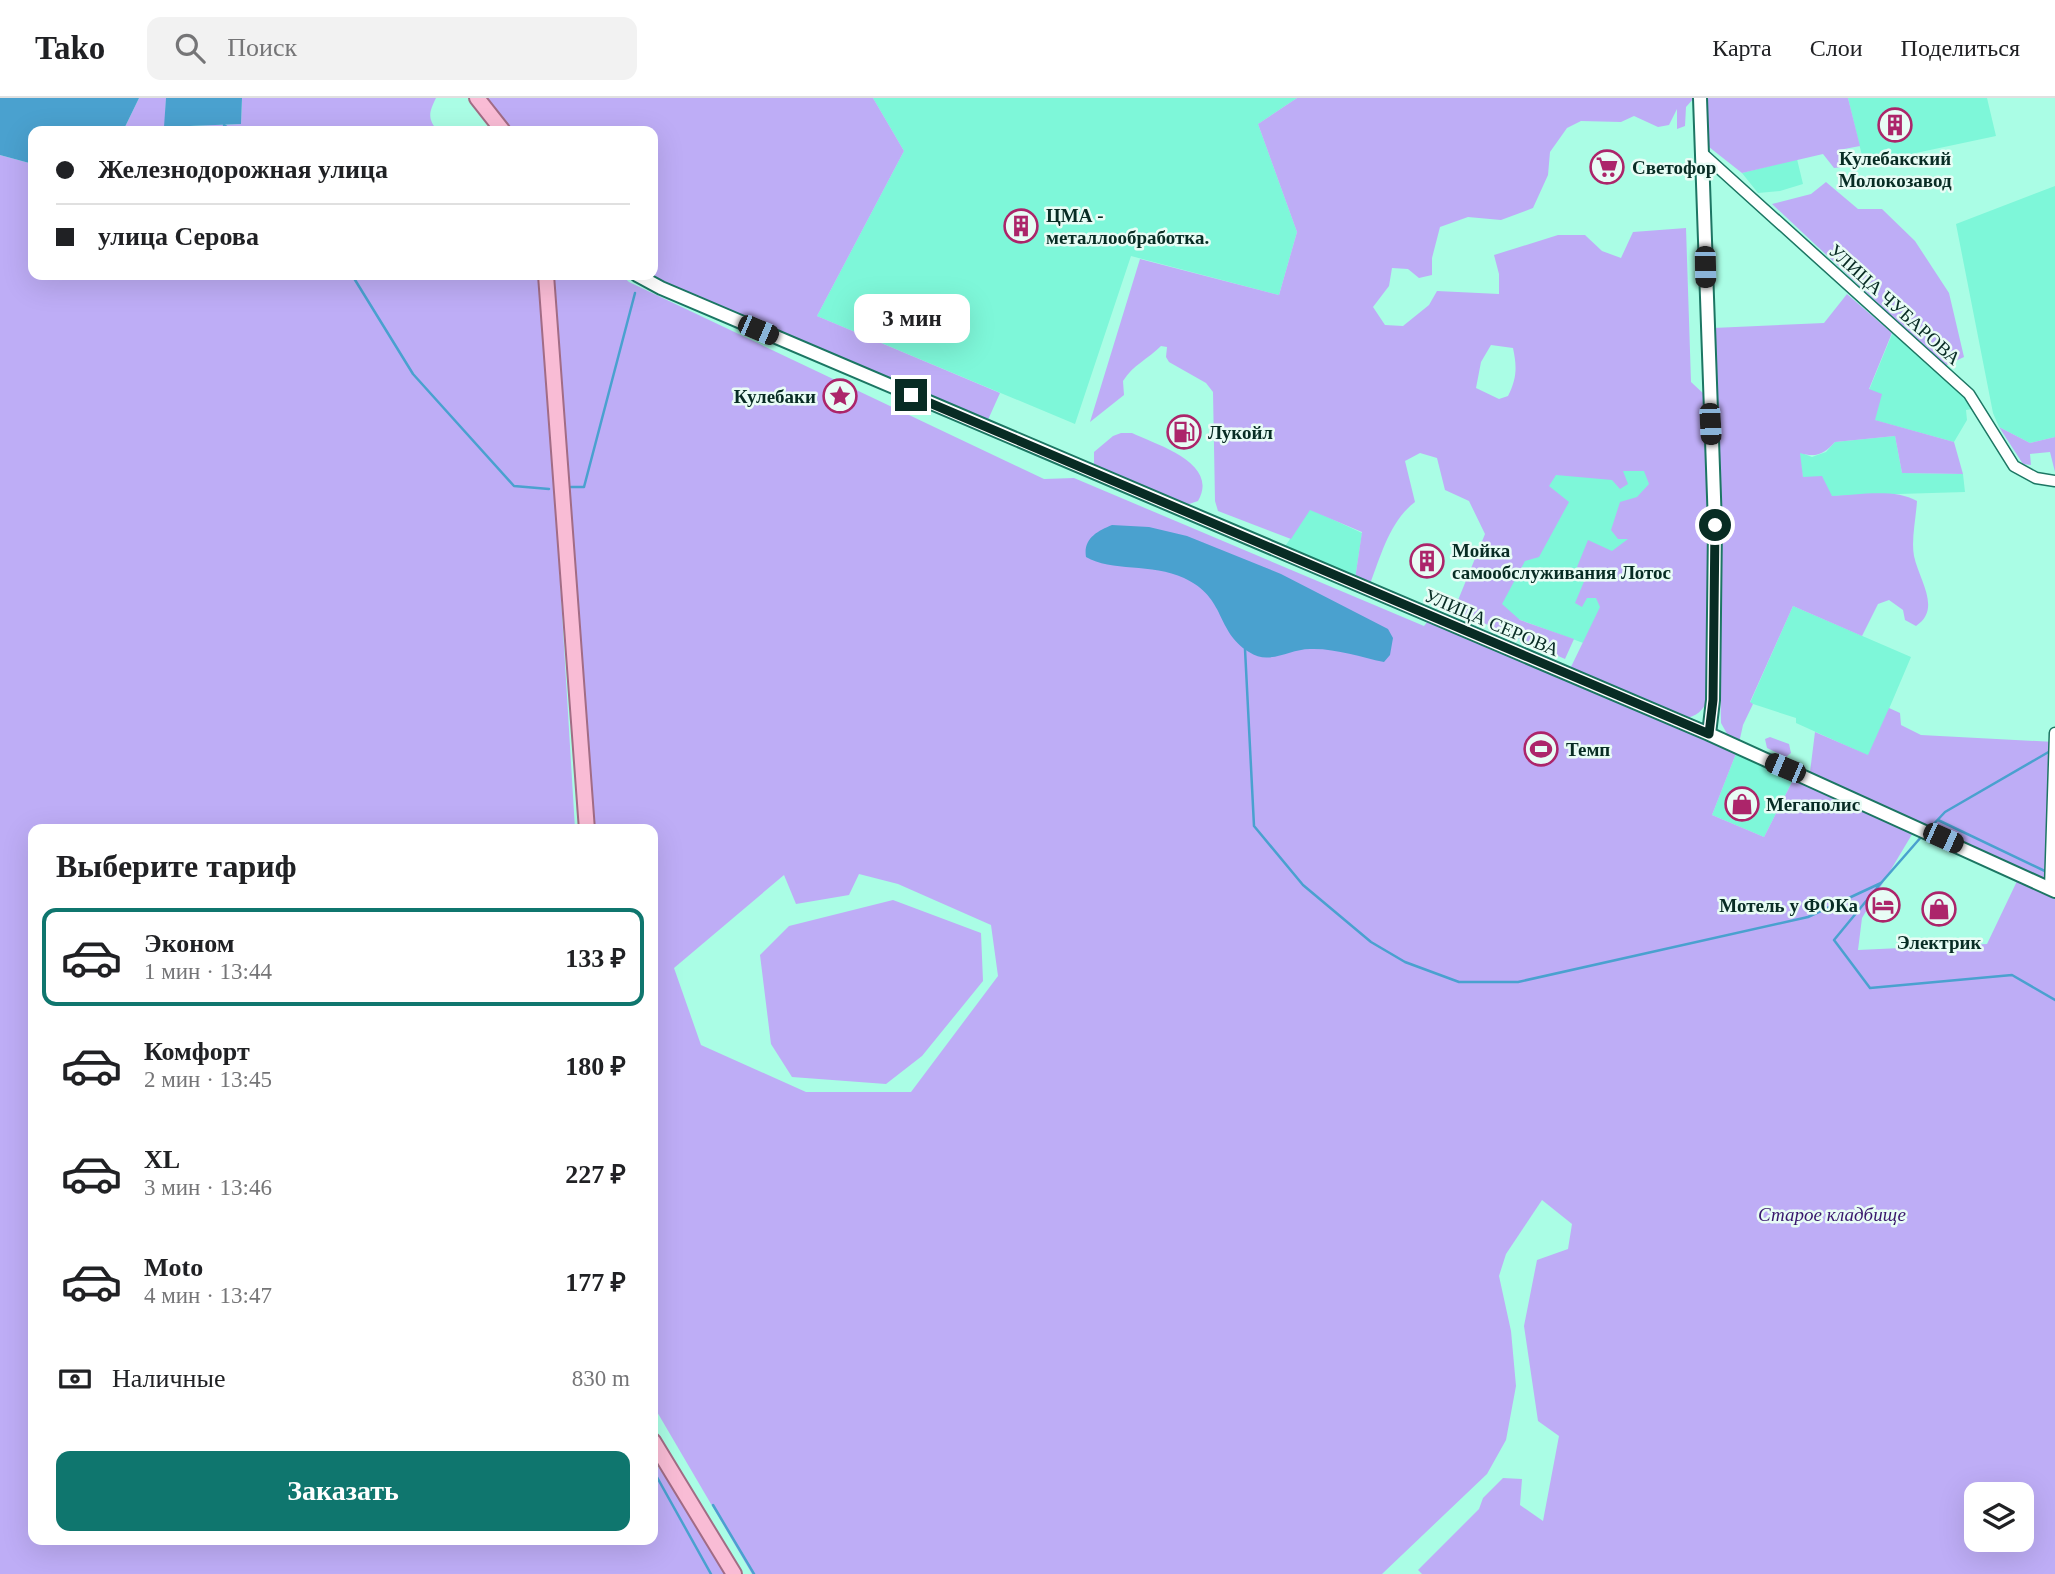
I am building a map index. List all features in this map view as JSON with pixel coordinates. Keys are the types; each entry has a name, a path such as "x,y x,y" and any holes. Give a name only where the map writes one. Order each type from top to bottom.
{"main road":[{"path":"477,98 499,126"},
{"path":"1700,98 1715,525 1713,700 1709,734"},
{"path":"546,280 587,824"},
{"name":"УЛИЦА СЕРОВА","path":"646,280 1709,734 2053,890"},
{"path":"658,1449 734,1574"}],"street":[{"name":"УЛИЦА ЧУБАРОВА","path":"1702,153 1969,394 2014,467 2036,478 2055,481"},
{"path":"2053,890 2055,733"}],"shaded area":[{"path":"873,98 1297,98 1258,124 1297,232 1279,295 1131,256 1075,424 817,316 904,151"},
{"path":"1848,98 1987,98 1996,136 1864,164"},
{"path":"1797,159 1803,184 1780,191 1758,193 1742,173"},
{"path":"2055,186 2055,437 2030,443 1999,427 1993,413 1956,224"},
{"path":"1895,327 1978,408 1966,410 1967,420 1954,442 1874,420 1869,390"},
{"path":"1532,404 1683,454 1657,670 1477,604"},
{"path":"1895,436 1902,473 1963,474 1965,492 1832,496 1803,478 1799,452 1812,457 1826,452 1835,442"},
{"path":"1310,509 1362,533 1355,579 1284,548"},
{"path":"1793,606 1911,657 1869,756 1796,723 1796,718 1750,703"},
{"path":"1737,751 1795,776 1764,837 1712,815"}],"green space":[{"path":"139,98 166,98 165,126 125,126"},
{"path":"242,98 436,98 430,115 434,126 190,126 241,124"},
{"path":"482,98 873,98 904,151 817,316 1000,393 987,422 657,280 658,126 506,126"},
{"path":"1297,98 1694,98 1686,107 1685,126 1677,129 1677,109 1669,125 1658,127 1634,116 1621,122 1581,121 1567,128 1550,152 1548,175 1533,208 1501,220 1468,217 1440,227 1432,258 1432,275 1419,278 1408,269 1392,268 1389,286 1373,307 1385,325 1403,326 1429,305 1437,291 1499,294 1499,274 1494,255 1558,235 1585,235 1602,251 1621,258 1633,232 1686,228 1691,382 1705,395 1711,525 1709,698 1699,712 1692,717 1682,718 1569,671 1600,607 1596,598 1587,598 1582,607 1575,603 1588,572 1577,567 1588,540 1612,551 1628,539 1618,539 1611,530 1620,502 1637,497 1649,484 1644,471 1623,471 1628,484 1620,489 1612,480 1556,475 1549,486 1569,502 1539,557 1525,561 1502,604 1520,620 1574,639 1565,659 1454,610 1485,534 1469,501 1445,490 1437,458 1420,453 1405,461 1415,502 1393,529 1370,584 1355,579 1362,532 1310,510 1291,539 1218,511 1215,501 1213,392 1206,383 1169,362 1166,357 1167,347 1161,346 1131,371 1123,381 1124,395 1090,422 1140,259 1279,295 1297,232 1258,124","holes":["1491,345 1513,348 1515,372 1508,396 1499,399 1476,388 1481,362"]},
{"path":"1707,98 1848,98 1860,146 1839,150 1843,167 1834,168 1823,154 1742,173 1709,147"},
{"path":"0,155 28,163 28,280 542,282 575,824 28,824 28,1545 658,1545 658,1467 698,1522 729,1574 0,1574"},
{"path":"1826,182 1858,209 1882,209 1915,241 1949,293 1964,357 1945,366 1772,204 1811,194"},
{"name":"Старое кладбище","path":"550,280 627,280 1044,479 1074,478 1424,626 1428,621 1737,751 1712,815 1764,837 1795,776 1914,831 1862,918 1858,950 1987,944 2018,879 2055,896 2055,1574 1422,1574 1418,1570 1479,1509 1483,1498 1503,1478 1522,1479 1520,1505 1543,1521 1559,1436 1538,1421 1524,1326 1537,1260 1568,1249 1572,1224 1542,1200 1506,1254 1499,1276 1511,1331 1516,1386 1506,1440 1487,1474 1382,1574 752,1574 658,1414 658,824 591,824","holes":["859,874 898,884 991,925 998,976 911,1092 806,1092 701,1045 674,968 784,875 796,904 849,895"]},
{"path":"1847,294 1892,333 1869,389 1882,394 1875,420 1954,442 1963,474 1902,473 1895,436 1835,442 1819,454 1800,453 1803,477 1822,476 1832,496 1887,493 1917,501 1913,550 1927,594 1927,611 1924,619 1916,626 1905,620 1903,610 1889,600 1878,604 1862,636 1793,606 1750,702 1753,704 1743,725 1739,743 1730,739 1721,723 1713,328 1824,323"},
{"path":"1999,427 2030,443 2055,437 2055,472 2050,452 2030,454 2031,465 2023,464"},
{"path":"1132,433 1183,457 1200,476 1203,488 1198,501 1186,505 1094,466 1094,452 1113,436"},
{"path":"1889,708 1900,713 1901,725 1921,735 2055,742 2048,881 1810,772 1815,732 1868,755"},
{"path":"1770,737 1789,744 1791,753 1786,757 1767,748 1765,739"},
{"path":"893,900 981,933 983,981 922,1056 886,1084 792,1077 771,1044 760,955 789,926"}],"water":[{"path":"0,98 139,98 125,126 28,126 28,163 0,155"},
{"path":"166,98 242,98 241,124 164,126"},
{"path":"1112,525 1149,527 1187,536 1281,574 1388,629 1393,638 1390,655 1384,662 1319,649 1272,657 1257,656 1238,644 1208,595 1198,586 1172,573 1096,562 1086,557 1089,541 1096,533"}],"waterway":[{"path":"355,280 413,374 514,486 549,489"},
{"path":"571,487 584,487 635,293"},
{"path":"1245,649 1254,826 1303,885 1371,942 1405,962 1459,982 1518,982 1808,917 1881,883 1922,836"},
{"path":"1929,829 1945,812 2052,750"},
{"path":"1938,820 2049,873"},
{"path":"1881,883 1834,940 1870,988 2012,975 2055,1000"},
{"path":"658,1479 711,1574"},
{"path":"713,1505 754,1574"}],"place":[{"name":"Кулебакский Молокозавод","path":"1895,125"},
{"name":"Светофор","path":"1607,167"},
{"name":"ЦМА - металлообработка.","path":"1021,226"},
{"name":"Кулебаки","path":"840,396"},
{"name":"Лукойл","path":"1184,432"},
{"name":"Мойка самообслуживания Лотос","path":"1427,561"},
{"name":"Темп","path":"1541,749"},
{"name":"Мегаполис","path":"1742,804"},
{"name":"Мотель у ФОКа","path":"1883,905"},
{"name":"Электрик","path":"1939,909"}],"route":[{"path":"911,395 1709,734 1713,700 1715,525"}]}
